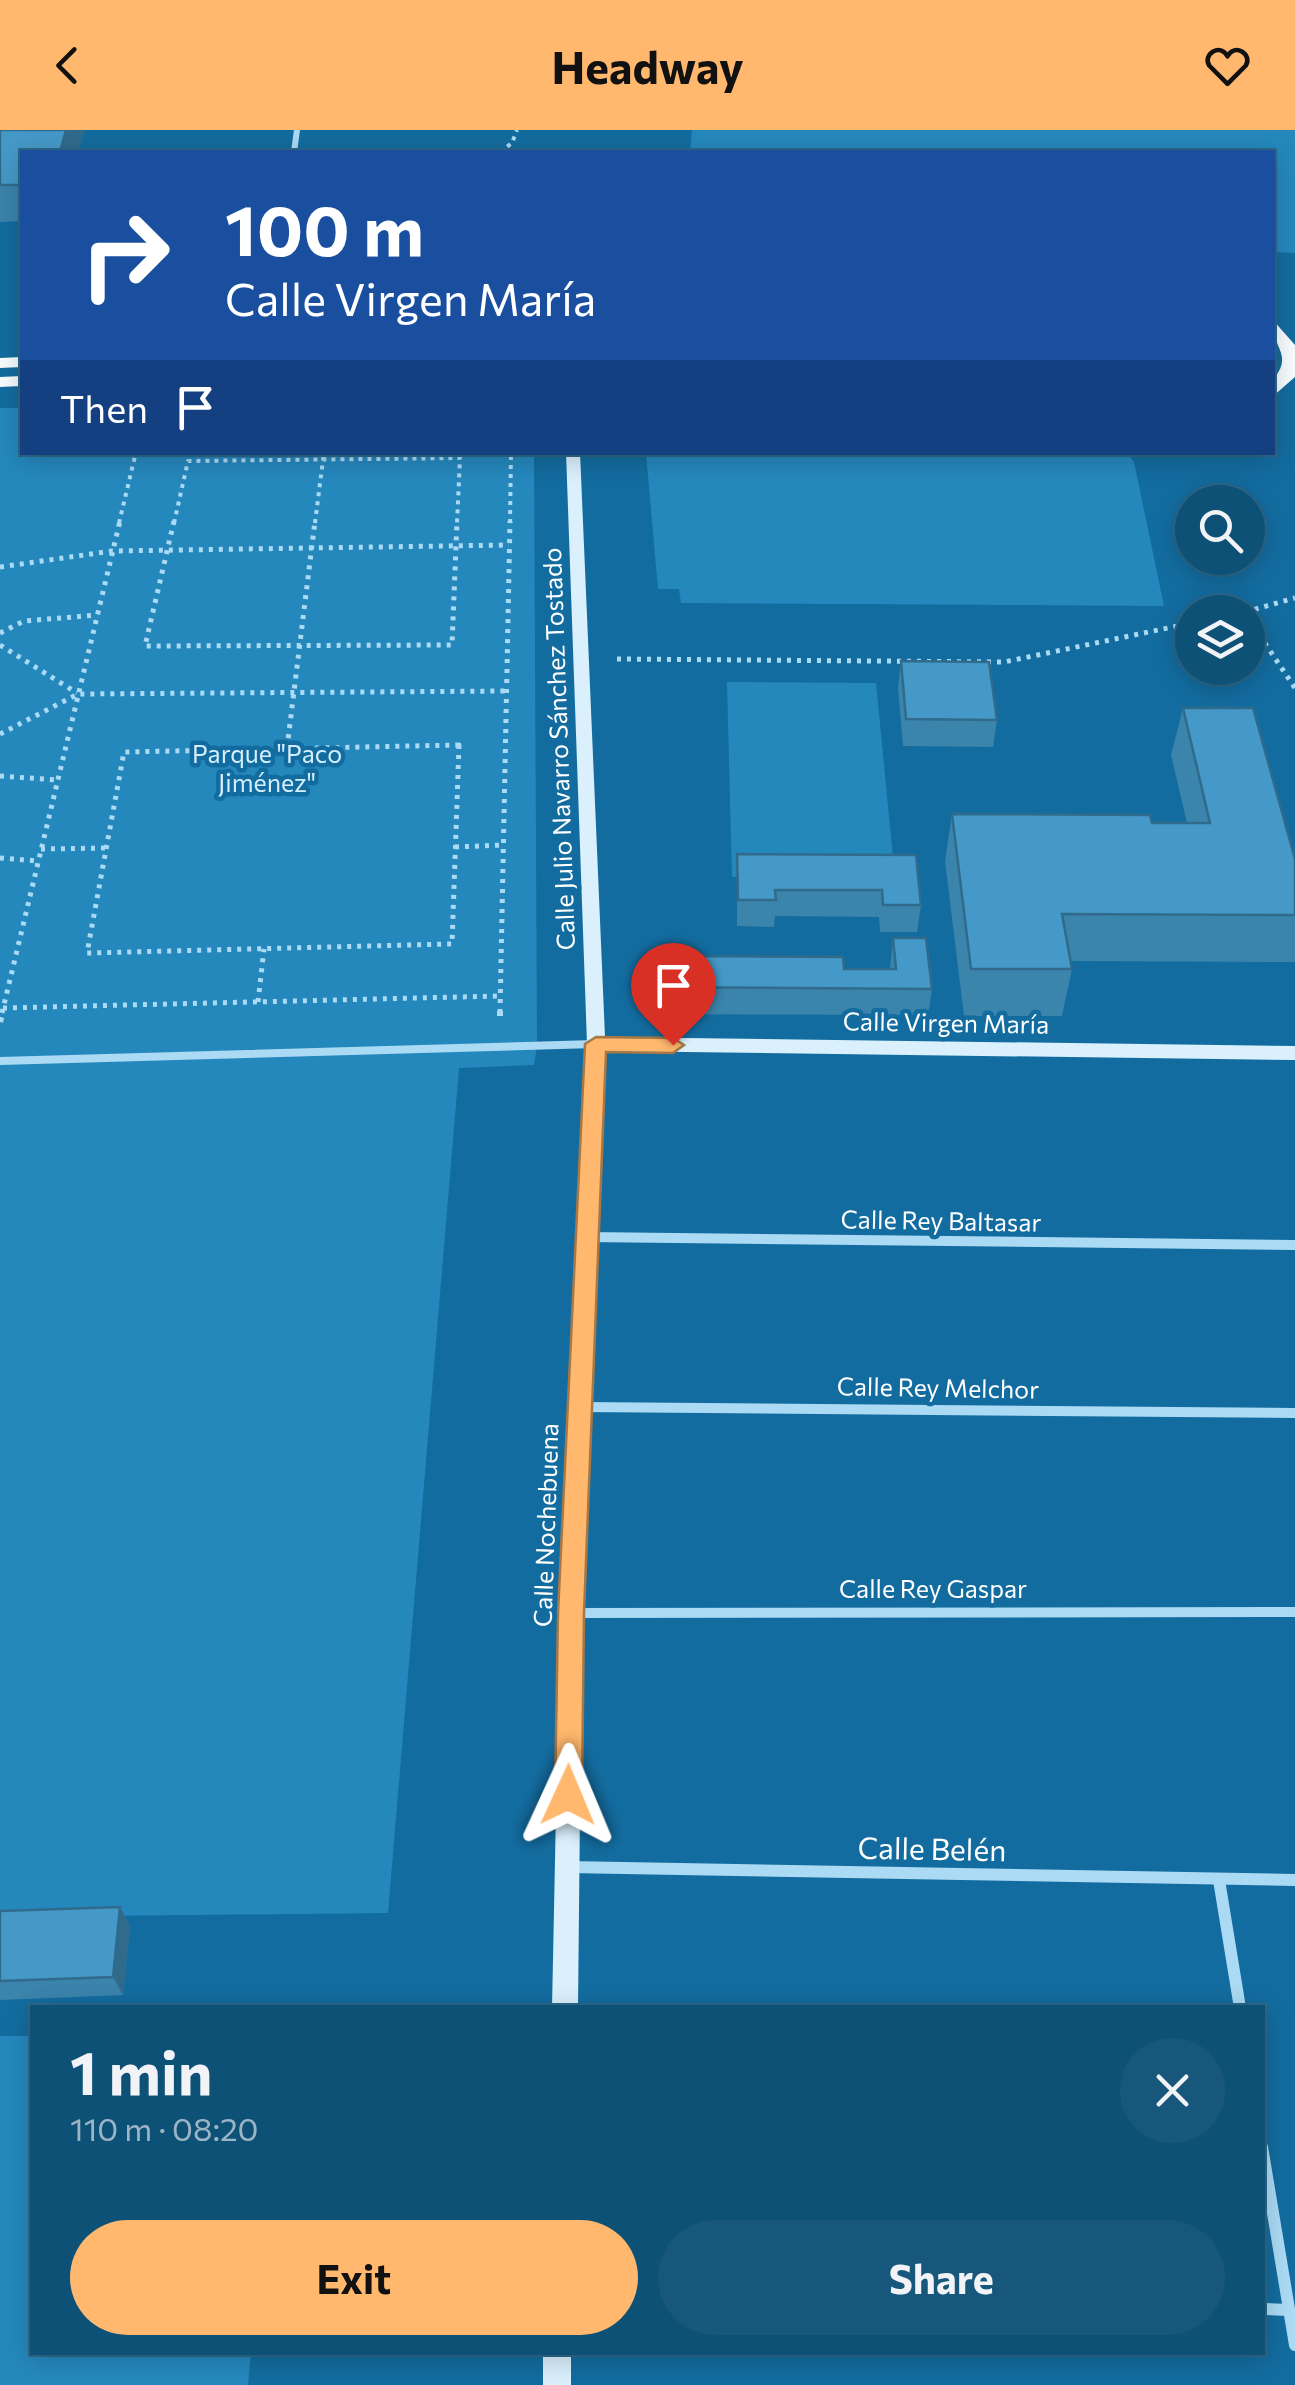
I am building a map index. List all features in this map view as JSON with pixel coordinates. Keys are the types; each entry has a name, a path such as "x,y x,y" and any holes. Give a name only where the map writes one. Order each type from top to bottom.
{"main road":[{"path":"1275,326 1286,337 1293,354 1293,370 1275,389"}],"street":[{"name":"Calle Julio Navarro Sánchez Tostado","path":"573,455 596,1044"},
{"name":"Calle Virgen María","path":"596,1044 1295,1052"},
{"name":"Calle Nochebuena","path":"564,2005 571,1613 596,1044"},
{"name":"Calle Rey Baltasar","path":"586,1237 1295,1245"},
{"name":"Calle Rey Melchor","path":"580,1407 1295,1414"},
{"name":"Calle Rey Gaspar","path":"571,1613 1295,1612"},
{"name":"Calle Belén","path":"568,1868 1295,1880"},
{"path":"1219,1880 1240,2005"},
{"path":"1265,2165 1295,2345"},
{"path":"1265,2309 1289,2310"},
{"path":"556,2385 557,2355"}],"lane":[{"path":"0,1061 596,1044"}],"path":[{"path":"503,150 512,143 517,130"},
{"path":"0,1022 135,455"},
{"path":"500,1047 511,455"},
{"path":"287,748 324,456"},
{"path":"324,456 460,458 455,546 452,645 145,646 188,461 324,456"},
{"path":"0,568 112,552 509,545"},
{"path":"1265,608 1295,598"},
{"path":"0,633 24,621 97,615"},
{"path":"581,658 1004,662 1175,627"},
{"path":"1265,643 1295,688"},
{"path":"0,645 78,694"},
{"path":"0,734 78,694 506,691"},
{"path":"459,745 452,944 86,953 124,752 287,748 459,745"},
{"path":"0,776 58,780"},
{"path":"455,847 503,846"},
{"path":"41,849 106,848"},
{"path":"0,858 38,861"},
{"path":"258,1002 264,948"},
{"path":"4,1008 500,996"}],"green space":[{"path":"692,130 1295,130 1295,253 1275,252 1275,150 690,150"},
{"name":"Parque \"Paco Jiménez\"","path":"0,408 20,408 20,455 534,455 537,1046 534,1065 459,1068 388,1913 0,1917"},
{"path":"646,455 1129,455 1134,462 1164,606 681,603 679,589 658,589"},
{"path":"727,682 876,683 895,878 732,877"},
{"path":"0,2036 30,2036 30,2355 251,2355 248,2385 0,2385"}],"building":[{"path":"0,130 66,130 61,150 20,150 20,185 0,185"},
{"path":"901,661 989,662 997,720 906,719"},
{"path":"1183,708 1253,708 1295,859 1295,915 1062,914 1072,969 971,969 952,814 1150,815 1152,823 1210,823"},
{"path":"737,854 916,855 921,905 883,905 882,890 775,890 776,900 738,900"},
{"path":"893,938 926,938 932,989 647,987 647,956 843,957 844,969 896,969"},
{"path":"120,1907 113,1977 0,1981 0,1911"}],"route":[{"path":"568,1795 571,1613 596,1044 673,1045"}]}
